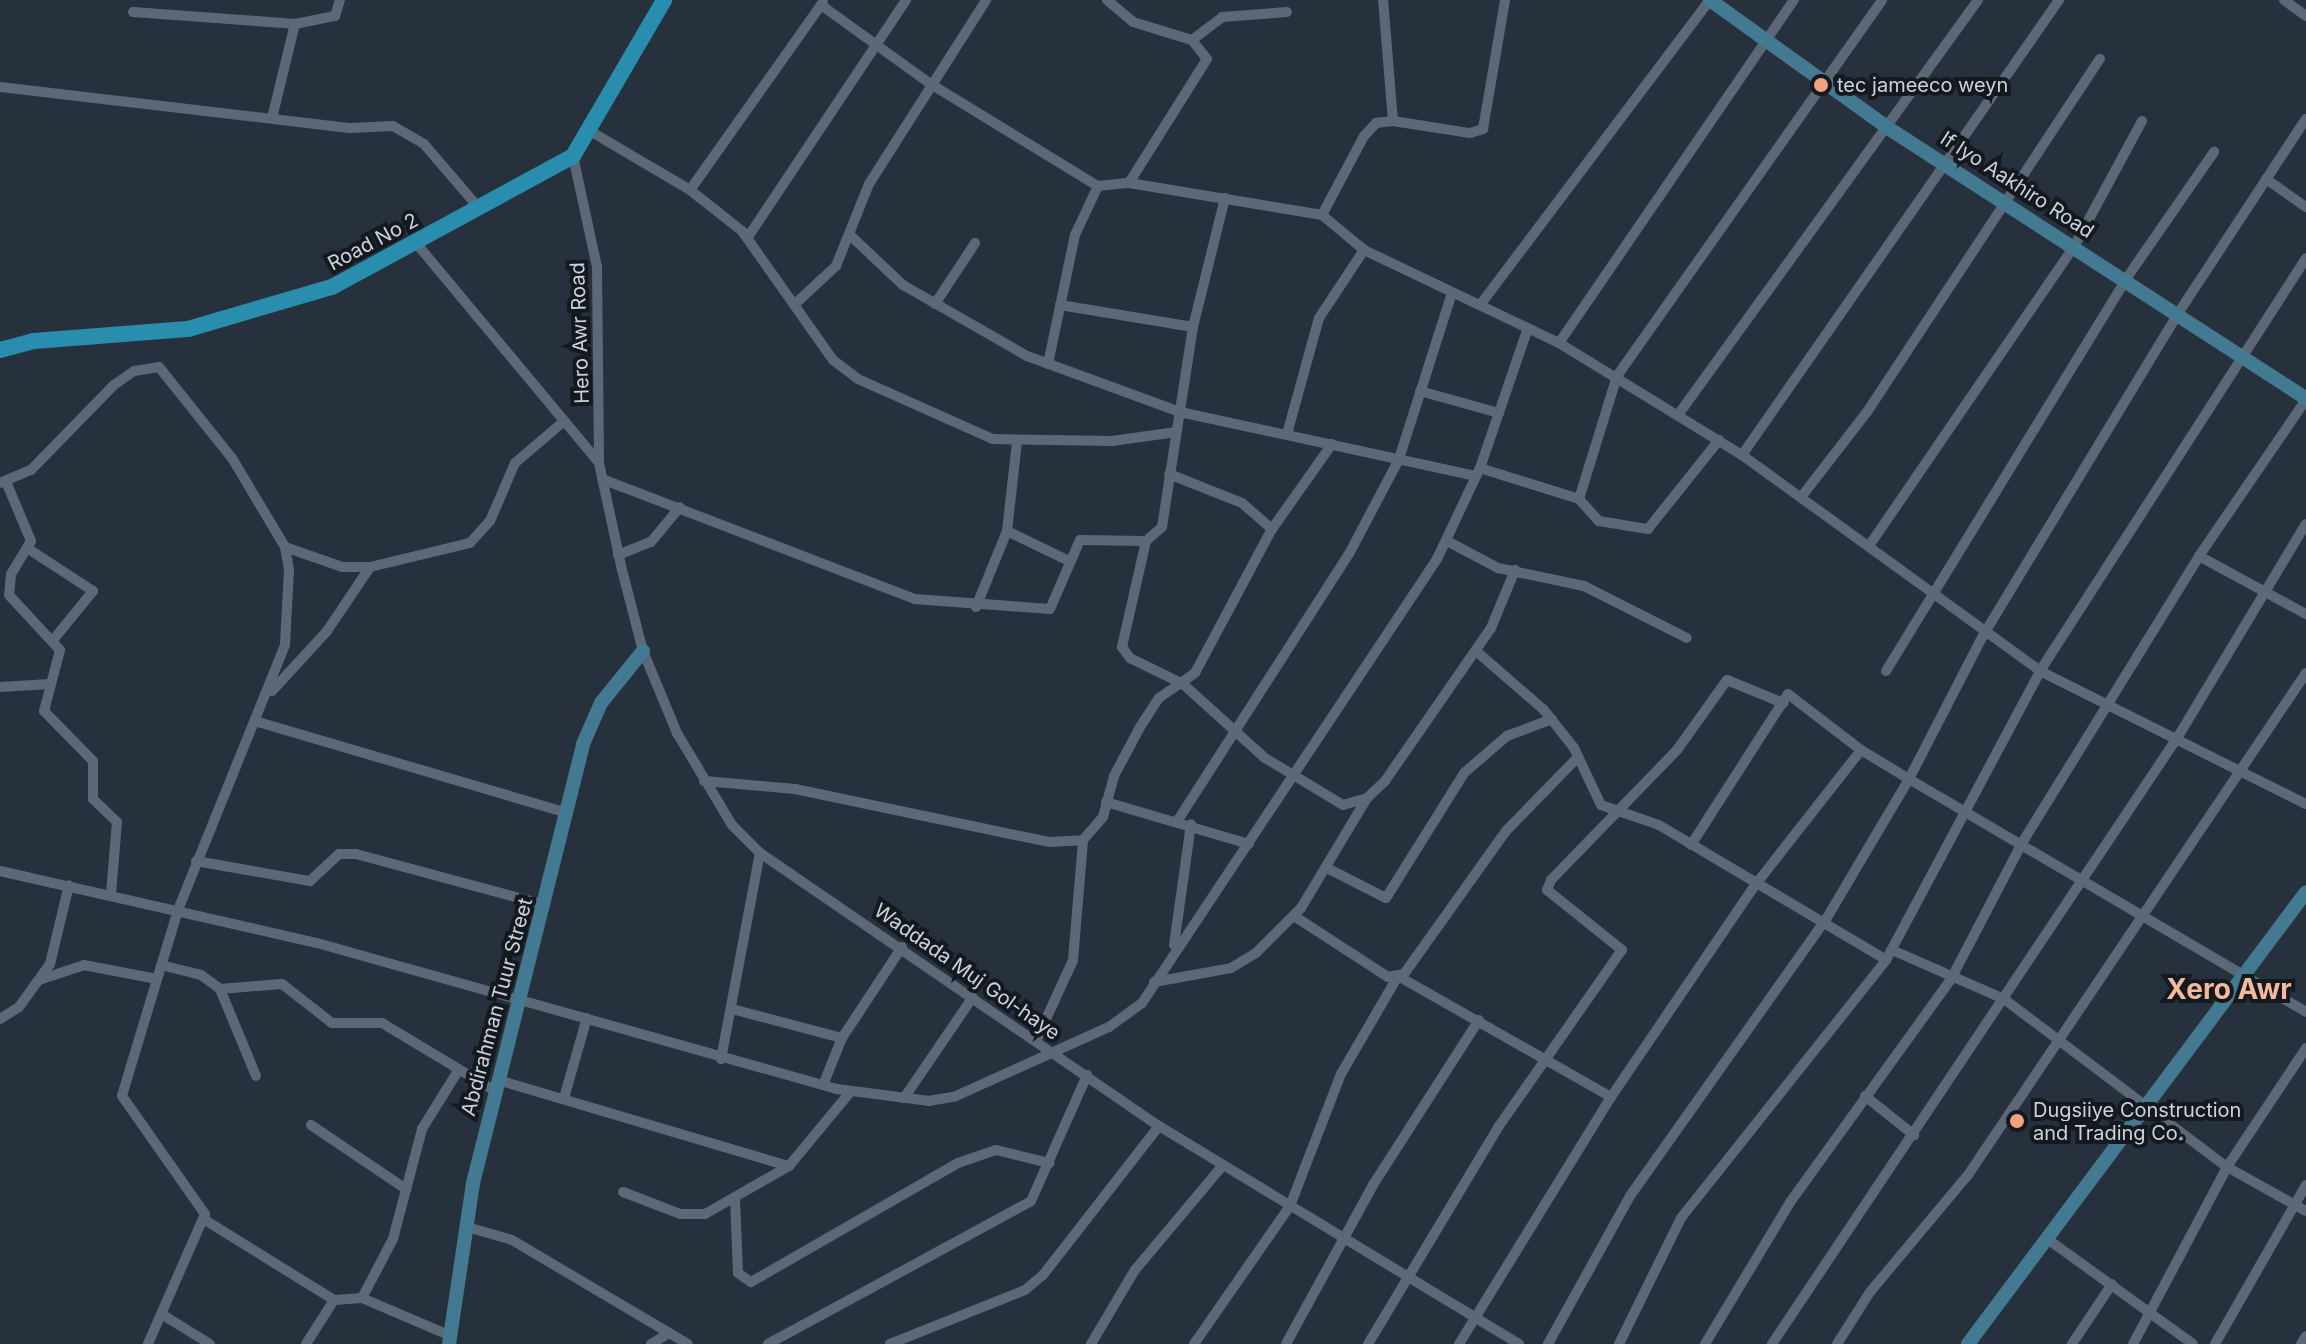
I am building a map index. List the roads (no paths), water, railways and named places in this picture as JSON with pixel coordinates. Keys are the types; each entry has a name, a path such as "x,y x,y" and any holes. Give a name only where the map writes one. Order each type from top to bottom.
{"main road":[{"name":"Road No 2","path":"0,350 34,341 188,329 308,299 416,243 573,156 664,0"}],"street":[{"path":"133,12 295,24 335,16 340,0"},
{"path":"748,237 906,0"},
{"path":"795,304 836,266 852,237 869,184 929,83 986,0"},
{"path":"1107,0 1133,22 1192,40 1207,59 1200,77 1129,183"},
{"path":"1383,0 1393,121"},
{"path":"1322,215 1364,136 1376,123 1393,121 1470,133 1483,129 1505,0"},
{"path":"1480,305 1710,0"},
{"name":"If Iyo Aakhiro Road","path":"1710,0 1888,128 1947,162 2179,312 2306,399"},
{"path":"1559,343 1794,0"},
{"path":"1579,499 1617,376 1882,0"},
{"path":"1678,415 1978,0"},
{"path":"1742,455 2059,0"},
{"path":"2284,0 2306,16"},
{"path":"690,190 822,3 929,83 1098,186 1129,183 1322,215 1364,250 1451,296 1480,305 1559,343 1719,440 1871,543 1984,634 2040,671 2110,707 2179,735 2242,773 2306,804"},
{"path":"1192,40 1222,17 1287,12"},
{"path":"273,114 295,24"},
{"path":"1802,496 2007,201 2100,59"},
{"path":"0,87 410,131 478,207"},
{"path":"1548,1344 1630,1196 1825,921 1909,779 1984,634 2179,312 2306,119"},
{"path":"1871,543 2075,245 2142,121"},
{"path":"590,131 690,190 748,237 833,360 858,379 993,439 1017,442 1176,432"},
{"path":"1886,671 1931,591 2126,279 2214,152"},
{"name":"Hero Awr Road","path":"573,156 597,267 599,463"},
{"path":"2266,179 2306,207"},
{"path":"1048,364 1075,235 1098,186"},
{"path":"1225,198 1193,327 1162,527 1146,541 1122,647 1146,670 1183,684 1236,732 1296,776 1343,805 1367,798"},
{"path":"852,237 935,304 1048,364 1180,412 1399,459 1478,472 1579,499 1599,521 1648,529 1719,440"},
{"path":"416,243 562,423 599,463"},
{"path":"935,304 975,243"},
{"path":"1287,434 1319,318 1364,250"},
{"path":"1619,1344 1681,1218 1889,955 2040,671 2240,354 2306,258"},
{"path":"1178,820 1349,554 1399,459 1451,296"},
{"path":"1060,305 1193,327"},
{"path":"0,871 178,910 524,999 721,1059 823,1085 904,1098 956,1096 1048,1050 1130,1016 1174,947 1296,776 1447,541 1478,472 1528,328"},
{"path":"111,894 120,830 93,799 93,761 47,718 43,700 61,657 53,640 9,595 11,574 27,548 29,534 3,484 31,470 114,385 134,371 159,367 197,407 285,547 285,645 268,696 196,861 178,910 124,1106 200,1201 205,1220 148,1344"},
{"path":"1420,391 1499,413"},
{"path":"1705,1344 1791,1201 1951,979 2022,843 2110,707 2199,556 2306,399"},
{"path":"285,547 342,567 370,567 470,543 490,521 515,463 562,423"},
{"path":"976,607 1007,531 1017,442"},
{"path":"1036,1041 1073,960 1083,840 1103,817 1106,802 1140,727 1159,698 1183,684 1272,529 1332,444"},
{"name":"Waddada Muj Gol-haye","path":"599,463 618,555 643,651 704,781 760,853 902,947 1159,1126 1519,1344"},
{"path":"1169,474 1242,503 1272,529"},
{"path":"602,479 914,599 976,607 1050,609 1069,561 1086,536 1146,541"},
{"path":"618,555 651,542 680,507"},
{"path":"1772,1344 2004,999 2067,895 2086,878 2179,735 2306,524"},
{"path":"1007,531 1069,561"},
{"path":"1447,541 1515,570 1584,586 1687,638"},
{"path":"27,548 93,591 53,640"},
{"path":"2199,556 2306,614"},
{"path":"268,696 327,631 370,567"},
{"path":"1154,982 1231,968 1294,916 1327,868 1367,798 1476,651 1515,570"},
{"name":"Abdirahman Tuur Street","path":"450,1340 467,1227 497,1085 524,999 565,812 601,703 643,651"},
{"path":"1476,651 1552,719 1578,757 1601,805 1622,809 1889,955 2004,999 2148,1104 2227,1167 2306,1211"},
{"path":"1837,1344 1870,1292 1968,1175 2056,1036 2242,773 2306,673"},
{"path":"1368,1344 1407,1275 1548,1057 1622,950 1547,890 1622,809 1727,680 1783,703"},
{"path":"0,687 50,684"},
{"path":"1691,845 1788,694 1861,750 1965,813 2086,878 2306,1012"},
{"path":"1327,868 1386,898 1464,773 1507,736 1552,719"},
{"path":"255,721 565,812"},
{"path":"1459,1344 1611,1097 1756,884 1861,750"},
{"path":"1194,1344 1290,1206 1341,1074 1398,976 1409,971 1440,917 1506,831 1578,757"},
{"path":"704,781 795,789 1049,842 1083,840"},
{"path":"1106,802 1178,820 1249,844"},
{"path":"1174,947 1191,824"},
{"path":"721,1059 760,853"},
{"path":"196,861 310,881 339,854 356,854 545,905"},
{"path":"39,980 69,885"},
{"path":"1968,1344 2306,892"},
{"path":"1294,916 1548,1057 1611,1097"},
{"path":"823,1085 842,1038 902,947"},
{"path":"0,1019 39,980 84,965 157,979"},
{"path":"161,965 201,975 220,989 256,1076"},
{"path":"220,989 282,984 332,1023 382,1023 458,1071 497,1085 564,1098 789,1166"},
{"path":"904,1098 973,997"},
{"path":"732,1009 842,1038"},
{"path":"564,1098 587,1018"},
{"path":"1286,1344 1347,1240 1373,1185 1479,1020"},
{"path":"2133,1344 2227,1167 2306,1048"},
{"path":"362,1298 393,1239 422,1129 458,1071"},
{"path":"768,1344 1006,1221 1031,1201 1087,1075"},
{"path":"623,1192 692,1216 735,1198 789,1166 851,1091"},
{"path":"1865,1096 1914,1135"},
{"path":"311,1125 406,1189"},
{"path":"890,1344 1025,1290 1043,1275 1159,1126"},
{"path":"735,1198 738,1273 751,1282 958,1163 996,1150 1049,1163"},
{"path":"1091,1344 1135,1270 1223,1165"},
{"path":"2215,1344 2306,1185"},
{"path":"205,1220 334,1300 362,1298 450,1340"},
{"path":"467,1227 512,1240 688,1344"},
{"path":"2046,1238 2193,1344"},
{"path":"2072,1344 2112,1284"},
{"path":"306,1344 334,1300"},
{"path":"163,1315 210,1344"},
{"path":"651,1344 669,1333"},
{"path":"2301,1344 2306,1336"}],"place":[{"name":"tec jameeco weyn","path":"1821,85"},
{"name":"Dugsiiye Construction and Trading Co.","path":"2017,1121"}],"district":[{"name":"Xero Awr","path":"2229,989"}]}
